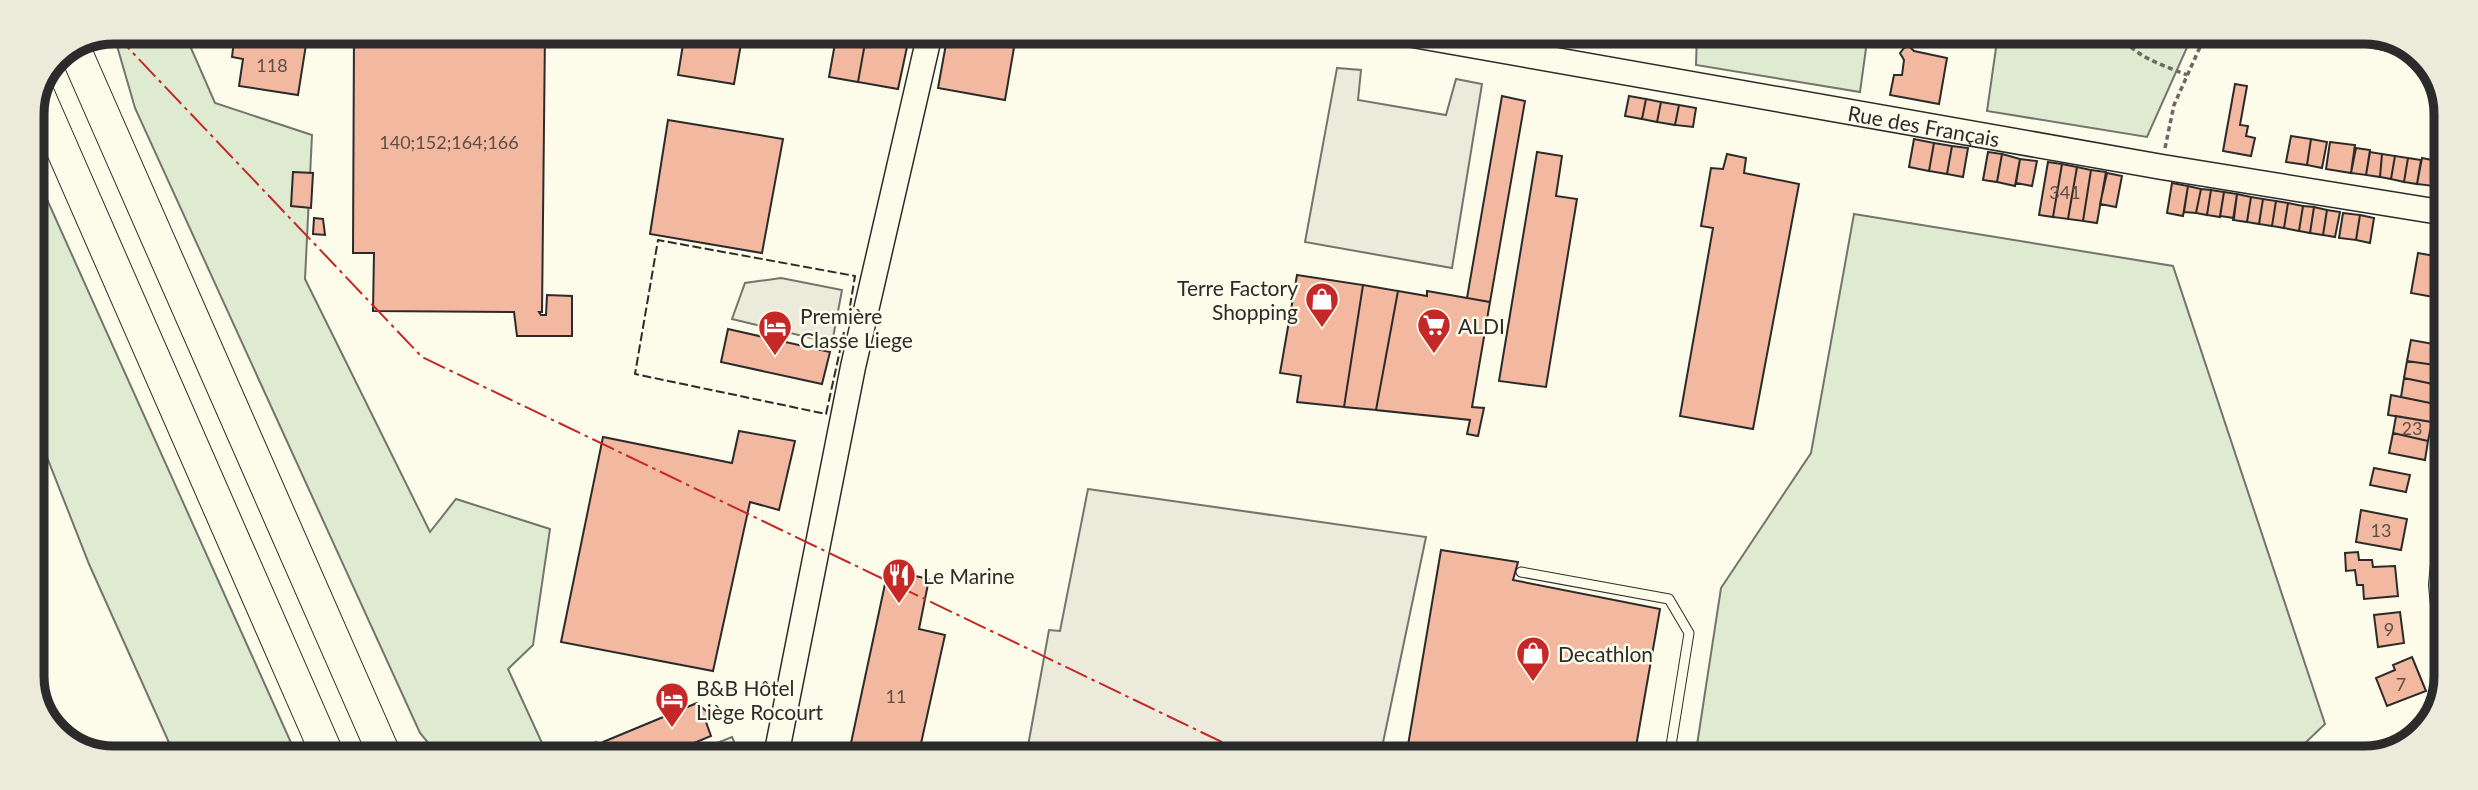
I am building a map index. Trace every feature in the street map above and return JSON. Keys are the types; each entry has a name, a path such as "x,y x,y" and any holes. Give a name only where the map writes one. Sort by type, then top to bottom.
{"highway":[{"path":"77,55 381,746"},
{"path":"44,108 324,746"}],"main road":[{"path":"778,746 853,367 927,44"},
{"name":"Rue des Français","path":"1464,44 2434,212"}],"lane":[{"path":"1521,572 1669,599 1689,633 1672,746"}],"path":[{"path":"2126,44 2158,63 2187,75"},
{"path":"2169,132 2174,105 2201,44"}],"green space":[{"path":"116,44 189,44 215,103 312,135 305,279 430,532 456,499 550,529 533,645 508,669 543,746 431,746 420,733 135,108"},
{"path":"1697,44 1867,44 1860,92 1696,65"},
{"path":"1997,44 2189,44 2147,137 1987,111"},
{"path":"44,193 293,746 171,746 89,564 44,450"},
{"path":"1854,214 2173,266 2325,724 2302,746 1697,746 1721,588 1811,453"}],"shaded area":[{"path":"1337,68 1361,70 1358,100 1446,115 1456,79 1482,84 1452,268 1305,242"},
{"path":"781,278 842,290 832,343 732,319 745,283"},
{"path":"1088,489 1426,537 1382,746 1028,746 1049,630 1060,631"},
{"path":"732,737 735,744 734,746 709,746"}],"building":[{"path":"234,44 306,44 298,95 239,86 243,59 232,57"},
{"path":"354,44 545,44 542,312 539,312 546,315 547,295 572,296 572,336 517,336 514,312 373,311 374,253 353,253"},
{"path":"683,44 741,44 734,84 678,75"},
{"path":"835,44 865,44 858,82 829,77"},
{"path":"865,44 908,44 898,89 858,82"},
{"path":"946,44 1015,44 1005,100 938,88"},
{"path":"1909,46 1914,51 1947,58 1939,104 1890,95 1894,75 1902,75 1904,60 1900,53"},
{"path":"2235,84 2247,86 2240,125 2248,126 2246,136 2255,138 2251,156 2223,151"},
{"path":"1502,96 1525,101 1490,302 1467,298"},
{"path":"1629,96 1646,99 1642,119 1625,116"},
{"path":"1646,99 1661,102 1657,122 1642,119"},
{"path":"1661,102 1679,105 1675,125 1657,122"},
{"path":"1679,105 1696,108 1693,127 1675,125"},
{"path":"668,120 783,139 762,253 650,234"},
{"path":"2291,136 2311,139 2307,165 2286,162"},
{"path":"1914,139 1934,143 1929,171 1909,167"},
{"path":"2311,139 2327,142 2322,168 2307,165"},
{"path":"2330,142 2355,145 2351,173 2326,169"},
{"path":"1934,143 1952,146 1947,174 1929,171"},
{"path":"1952,146 1968,148 1963,177 1947,174"},
{"path":"2356,148 2370,150 2366,175 2351,173"},
{"path":"1537,152 1562,156 1556,196 1577,199 1546,387 1499,381"},
{"path":"1988,152 2002,154 1997,182 1983,180"},
{"path":"2370,152 2382,154 2380,177 2366,175"},
{"path":"1727,154 1746,158 1744,173 1799,184 1753,429 1680,416 1713,228 1701,226 1711,168 1723,169"},
{"path":"2002,154 2020,159 2015,186 1997,182"},
{"path":"2382,154 2395,156 2391,179 2380,177"},
{"path":"2395,156 2408,158 2404,182 2391,179"},
{"path":"2408,158 2421,160 2417,184 2404,182"},
{"path":"2422,158 2434,160 2433,186 2417,184"},
{"path":"2020,159 2037,161 2032,186 2016,183"},
{"path":"2048,162 2062,164 2053,217 2039,215"},
{"path":"2062,164 2077,167 2068,219 2053,217"},
{"path":"2077,167 2091,170 2083,221 2068,219"},
{"path":"2091,170 2106,172 2097,223 2083,221"},
{"path":"293,172 313,173 311,208 291,206"},
{"path":"2107,173 2122,176 2116,207 2100,204"},
{"path":"2172,183 2188,186 2183,216 2167,213"},
{"path":"2188,186 2201,189 2196,213 2184,212"},
{"path":"2201,189 2211,190 2207,215 2196,213"},
{"path":"2211,190 2224,192 2220,217 2207,215"},
{"path":"2224,192 2237,194 2234,218 2220,216"},
{"path":"2237,194 2251,197 2247,222 2233,220"},
{"path":"2251,197 2263,199 2259,224 2247,222"},
{"path":"2263,199 2276,201 2272,226 2259,224"},
{"path":"2276,201 2288,203 2284,228 2272,226"},
{"path":"2288,203 2303,206 2299,231 2284,228"},
{"path":"2303,206 2314,207 2310,233 2299,231"},
{"path":"2314,207 2327,210 2323,235 2310,233"},
{"path":"2327,210 2340,212 2335,237 2323,235"},
{"path":"2343,213 2360,215 2356,240 2339,238"},
{"path":"2360,215 2374,218 2370,243 2356,240"},
{"path":"314,218 323,219 325,235 313,234"},
{"path":"2418,253 2434,256 2434,297 2411,293"},
{"name":"Terre Factory Shopping","path":"1297,275 1363,285 1344,407 1297,402 1301,376 1280,373"},
{"path":"1363,285 1398,291 1376,410 1344,407"},
{"name":"ALDI","path":"1398,291 1427,296 1427,291 1490,302 1472,407 1484,408 1478,436 1467,434 1470,420 1376,410"},
{"name":"Première Classe Liege","path":"728,329 830,352 822,384 721,362"},
{"path":"2411,340 2434,344 2434,365 2407,361"},
{"path":"2407,361 2434,365 2434,384 2404,378"},
{"path":"2404,378 2434,384 2434,404 2401,397"},
{"path":"2391,395 2434,404 2432,422 2388,415"},
{"path":"2396,416 2432,422 2428,441 2393,433"},
{"path":"739,431 795,441 779,510 750,502 713,671 561,642 603,437 732,463"},
{"path":"2393,433 2428,441 2425,460 2389,453"},
{"path":"2374,468 2410,475 2406,492 2370,485"},
{"path":"2361,510 2407,519 2401,550 2356,542"},
{"name":"Decathlon","path":"1441,550 1518,562 1513,580 1660,609 1636,746 1408,746"},
{"path":"2358,552 2359,560 2372,560 2373,567 2395,566 2398,596 2364,599 2363,585 2357,585 2355,570 2346,571 2345,553"},
{"path":"888,570 929,579 919,629 945,635 920,746 850,746"},
{"path":"2400,612 2404,643 2378,647 2374,615"},
{"path":"2412,657 2426,691 2387,706 2376,678 2395,670 2393,665"},
{"name":"B&B Hôtel Liège Rocourt","path":"697,703 714,718 706,722 711,736 687,746 603,746 603,742"}],"fence":[{"path":"844,332 826,414 635,374 658,240 855,276 848,318"}],"power":[{"path":"124,44 422,357 1230,746"}],"place":[{"name":"Terre Factory Shopping","path":"1322,329"},
{"name":"ALDI","path":"1434,355"},
{"name":"Première Classe Liege","path":"775,357"},
{"name":"Le Marine","path":"899,605"},
{"name":"Decathlon","path":"1533,683"},
{"name":"B&B Hôtel Liège Rocourt","path":"672,729"}]}
